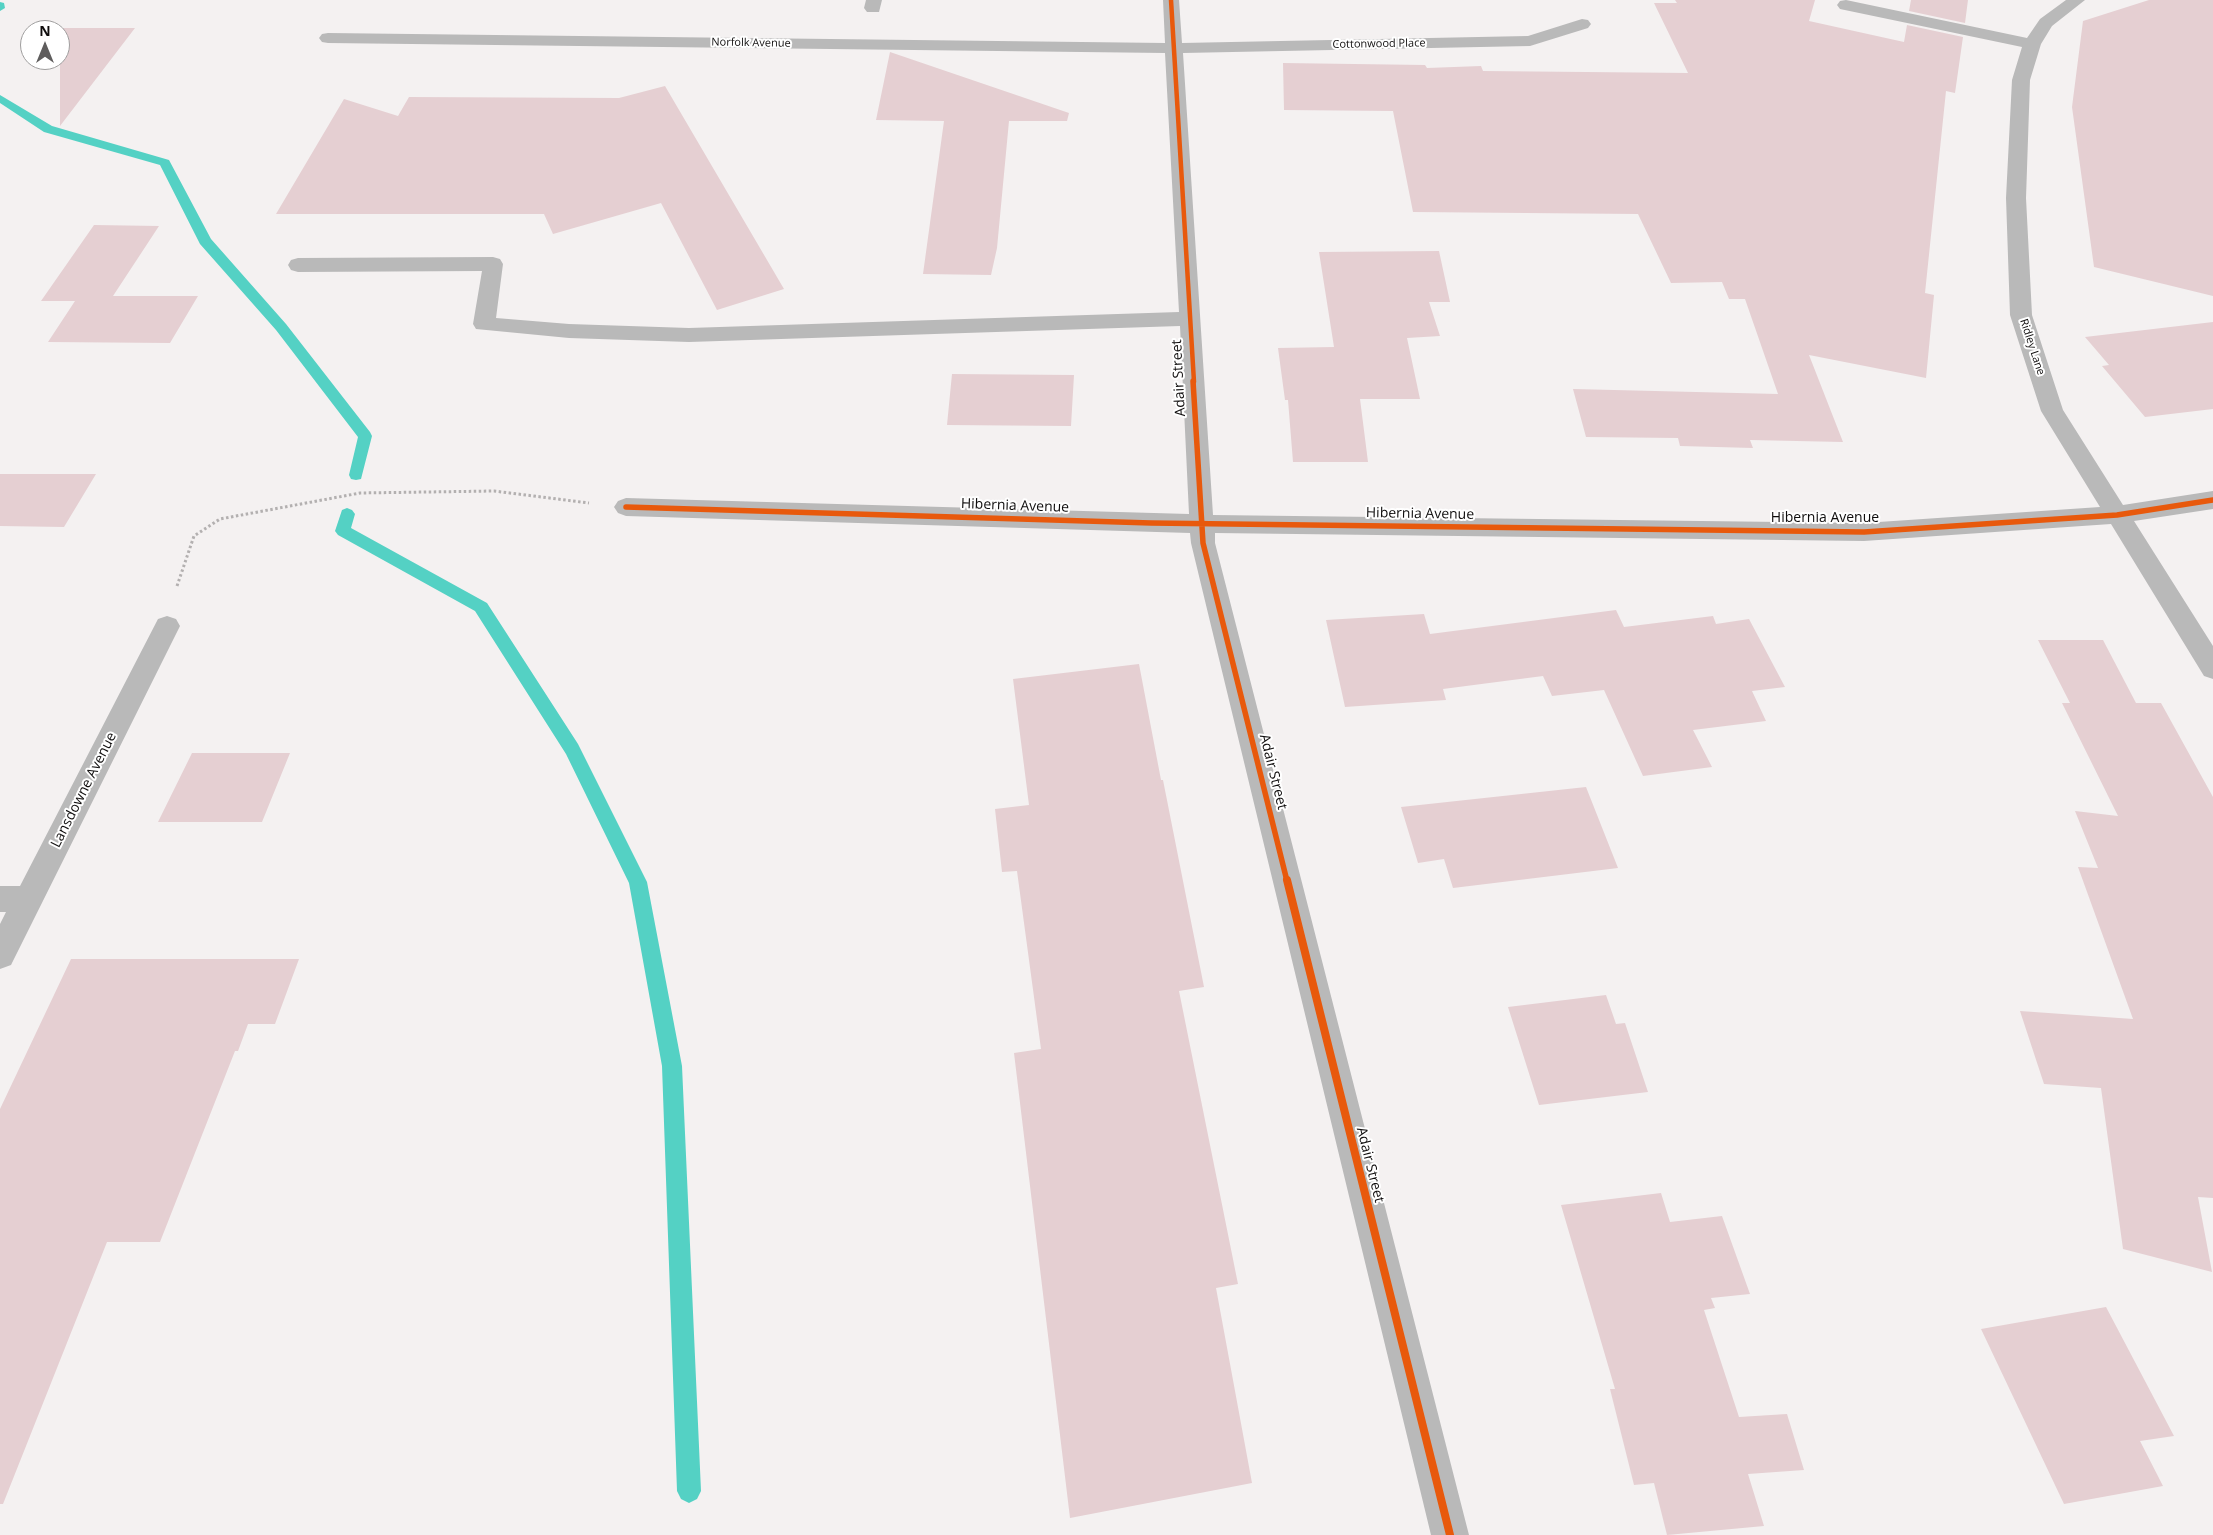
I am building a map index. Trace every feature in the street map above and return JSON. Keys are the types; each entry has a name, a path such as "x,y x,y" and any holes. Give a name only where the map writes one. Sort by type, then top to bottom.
{"street":[{"name":"Adair Street","path":"1171,0 1200,523 1203,543 1450,1535"},
{"name":"Ridley Lane","path":"2077,0 2046,23 2032,44 2021,80 2016,198 2021,315 2052,411 2213,668"},
{"path":"1846,5 2032,44"},
{"name":"Cottonwood Place","path":"1174,48 1530,41 1582,24"},
{"name":"Norfolk Avenue","path":"328,38 1174,48"},
{"path":"298,265 493,264 484,324 569,331 689,336 814,330 1188,319"},
{"name":"Hibernia Avenue","path":"626,507 1200,523 1864,532 2117,515 2213,500"},
{"name":"Lansdowne Avenue","path":"0,955 167,626"},
{"path":"0,899 29,899"}],"path":[{"path":"167,626 183,565 194,536 220,520 360,493 494,491 626,507"}],"building":[{"path":"1675,0 1815,0 1809,21 1904,42 1907,25 1963,37 1955,93 1946,91 1925,293 1934,295 1926,378 1809,355 1843,442 1750,440 1753,448 1680,446 1678,438 1586,437 1573,389 1778,394 1745,299 1729,299 1722,282 1671,283 1638,214 1413,212 1393,111 1284,110 1283,63 1425,65 1427,68 1481,66 1483,71 1688,73 1654,3 1677,3"},
{"path":"1911,0 1968,0 1965,23 1909,11"},
{"path":"2149,0 2213,0 2213,296 2094,267 2072,107 2083,21"},
{"path":"70,28 135,28 60,126 60,70 70,70"},
{"path":"890,52 1069,113 1067,121 1009,121 997,248 991,275 923,274 944,121 876,120"},
{"path":"665,86 784,289 717,310 661,203 553,234 544,214 276,214 344,99 398,116 409,97 619,98"},
{"path":"94,225 159,226 113,296 198,296 170,343 48,342 75,301 41,301"},
{"path":"1439,251 1450,302 1429,302 1440,336 1407,338 1420,399 1360,399 1368,462 1293,462 1288,400 1285,400 1278,348 1334,347 1319,252"},
{"path":"2213,322 2213,409 2145,417 2102,366 2109,365 2085,337"},
{"path":"952,374 1074,375 1071,426 947,425"},
{"path":"0,474 96,474 64,527 0,526"},
{"path":"1616,610 1624,627 1713,616 1716,624 1749,619 1785,687 1752,691 1766,721 1693,730 1712,767 1643,776 1604,690 1552,696 1543,676 1443,689 1446,700 1345,707 1326,620 1424,614 1430,634"},
{"path":"2038,640 2103,640 2136,703 2161,703 2213,797 2213,1198 2198,1197 2212,1272 2123,1249 2101,1088 2044,1084 2020,1011 2133,1019 2078,867 2098,868 2075,811 2118,816 2062,703 2070,703"},
{"path":"1139,664 1204,987 1179,991 1238,1284 1216,1288 1252,1483 1070,1518 1014,1053 1041,1049 1017,871 1002,872 995,809 1029,805 1013,679"},
{"path":"192,753 290,753 262,822 158,822"},
{"path":"1586,787 1618,868 1453,888 1444,859 1418,863 1401,807"},
{"path":"71,959 299,959 275,1024 248,1024 238,1051 235,1051 160,1242 107,1242 3,1504 0,1504 0,1109"},
{"path":"1606,995 1616,1024 1625,1023 1648,1092 1539,1105 1508,1007"},
{"path":"1661,1193 1670,1222 1722,1216 1750,1294 1711,1298 1715,1308 1704,1310 1739,1417 1787,1414 1804,1470 1748,1474 1764,1526 1667,1535 1654,1483 1634,1485 1610,1389 1615,1389 1561,1205"},
{"path":"2106,1307 2174,1436 2140,1441 2163,1486 2064,1504 1981,1329"}],"waterway":[{"path":"0,98 48,129 165,163 205,241 281,327 365,436 356,475"},
{"path":"347,514 343,531 481,607 572,749 638,882 672,1066 689,1491"}],"cycle path":[{"path":"1171,0 1203,543 1450,1535"},
{"path":"626,507 1151,523 1864,532 2117,515 2213,500"}]}
